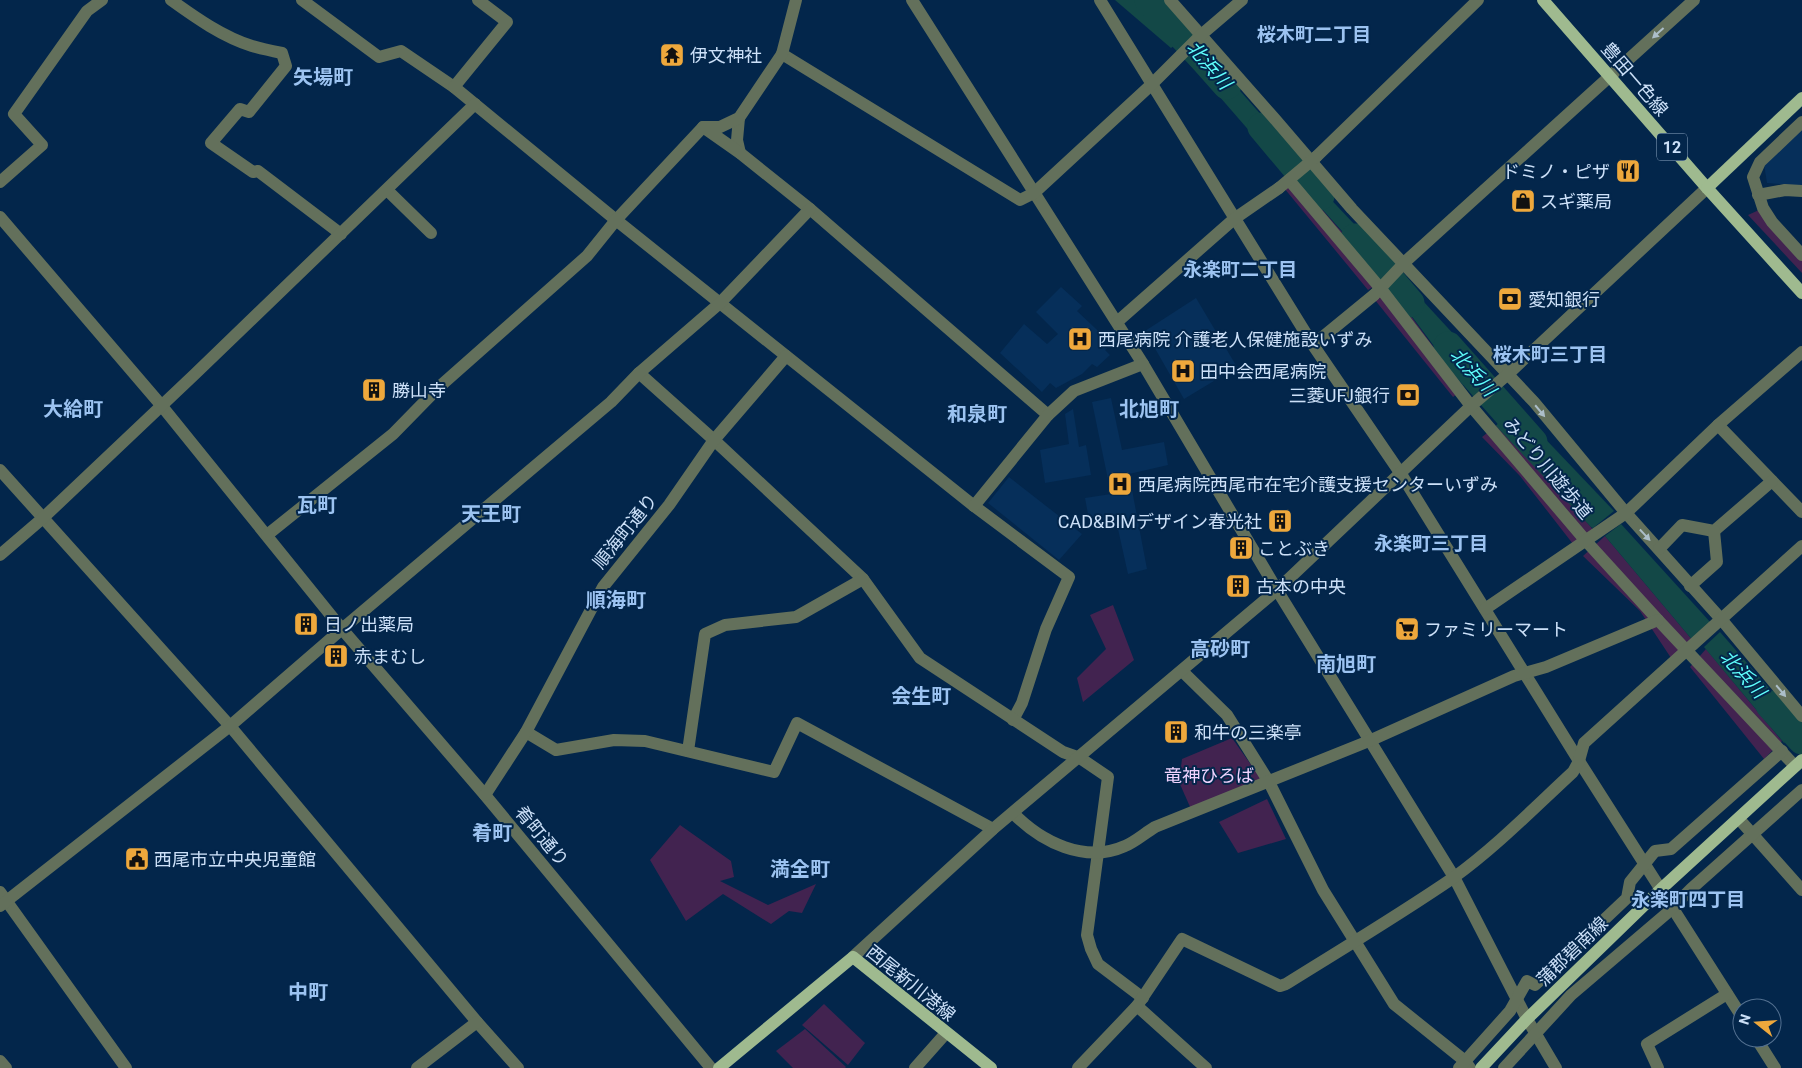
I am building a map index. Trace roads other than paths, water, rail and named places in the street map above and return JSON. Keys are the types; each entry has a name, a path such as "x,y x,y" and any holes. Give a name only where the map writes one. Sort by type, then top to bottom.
{"main road":[{"name":"豊田一色線","path":"1543,0 1707,188 1802,293"},
{"path":"1707,188 1802,98"},
{"name":"蒲郡碧南線","path":"1481,1068 1527,1019 1661,889 1799,763"},
{"name":"西尾新川港線","path":"719,1068 853,957 991,1068"}],"street":[{"path":"0,182 42,146 14,114 87,11 102,0"},
{"path":"171,0 194,17 233,38 253,46 282,53 286,66 280,74 249,112 240,109 211,143 253,172 258,170 341,234"},
{"path":"302,0 379,57 401,50 454,87 616,220 974,506 1069,577 1046,629 1022,703 1013,720"},
{"path":"454,87 507,22 478,0"},
{"path":"740,153 737,140 739,118 782,54 796,0"},
{"path":"912,0 1143,364 1277,590 1454,877 1527,1019 1556,1068"},
{"path":"1100,0 1313,345 1401,474 1524,674 1732,1002"},
{"path":"1170,0 1502,379 1534,402 1626,514 1721,619 1802,716"},
{"path":"782,54 1020,200 1034,193 1242,0"},
{"path":"1116,322 1234,219 1284,184 1316,158 1478,0"},
{"path":"1313,345 1377,292 1406,261 1694,0"},
{"path":"0,555 43,518 476,104"},
{"path":"267,535 393,434 438,388 586,256 616,220 703,128 720,127 739,118"},
{"path":"1802,122 1760,162 1753,177 1763,208 1772,222 1802,255"},
{"path":"703,128 740,153 810,209 1048,416"},
{"name":"みどり川遊歩道","path":"1284,184 1586,541 1782,752 1799,763"},
{"path":"853,957 1012,813 1080,758 1277,590 1707,188"},
{"path":"387,190 431,233"},
{"path":"1758,195 1785,190 1802,191"},
{"path":"126,1068 2,900 230,726 611,402 639,373 720,303 810,209"},
{"name":"肴町通り","path":"0,217 161,405 342,629 485,795 711,1068"},
{"path":"1485,609 1626,514 1718,425 1802,352"},
{"name":"順海町通り","path":"485,795 526,732 603,587 669,506 714,440 786,356"},
{"path":"974,506 1048,416 1074,391 1143,364"},
{"path":"639,373 863,579 920,658 1063,752 1080,758 1108,777 1088,935 1090,950 1098,964 1140,1002 1206,1068"},
{"path":"1718,425 1802,512"},
{"path":"0,470 230,726 518,1068"},
{"path":"1714,531 1772,481"},
{"path":"1659,549 1682,525 1714,531"},
{"path":"1690,586 1717,562 1714,531"},
{"path":"1078,1068 1140,1002 1182,939 1280,986 1354,942 1454,877 1493,845 1573,772 1579,761 1584,743 1802,546"},
{"path":"688,752 706,634 725,625 796,617 863,579"},
{"path":"1012,813 1026,826 1047,840 1063,847 1099,853 1125,846 1155,827 1369,741 1514,676 1546,667 1658,620"},
{"path":"1182,671 1227,715 1269,782 1323,890 1394,1004 1465,1066 1510,1011 1527,981 1535,985 1627,898 1630,882 1655,851 1670,849 1782,752"},
{"path":"526,732 556,750 614,740 644,741 774,772 797,723 994,829"},
{"path":"1504,1068 1570,995 1672,908 1802,790"},
{"path":"1739,819 1802,890"},
{"path":"1658,1068 1646,1044 1727,994"},
{"path":"417,1068 478,1022"},
{"path":"915,1068 946,1033"},
{"path":"1762,1048 1772,1067"},
{"path":"0,1060 6,1068"}],"water":[{"name":"北浜川","path":"1115,0 1157,0 1189,34 1171,48"},
{"name":"北浜川","path":"1205,51 1293,151 1278,164 1192,65"},
{"path":"1304,171 1389,261 1378,271 1295,179"},
{"name":"北浜川","path":"1400,276 1482,365 1463,385 1390,287"},
{"name":"北浜川","path":"1512,404 1614,511 1593,528 1496,426"},
{"name":"北浜川","path":"1621,524 1711,623 1694,642 1605,536"},
{"name":"北浜川","path":"1720,632 1802,726 1802,730 1784,743 1704,647"}],"waterway":[{"name":"北浜川","path":"1149,0 1227,85"},
{"name":"北浜川","path":"1262,127 1320,196"},
{"name":"北浜川","path":"1355,238 1410,303"},
{"name":"北浜川","path":"1448,346 1533,442"},
{"name":"北浜川","path":"1770,705 1802,740"}],"place":[{"name":"伊文神社","path":"672,55"},
{"name":"ドミノ・ピザ","path":"1628,171"},
{"name":"スギ薬局","path":"1523,201"},
{"name":"愛知銀行","path":"1510,299"},
{"name":"西尾病院 介護老人保健施設いずみ","path":"1080,339"},
{"name":"田中会西尾病院","path":"1183,371"},
{"name":"勝山寺","path":"374,390"},
{"name":"三菱UFJ銀行","path":"1408,395"},
{"name":"西尾病院西尾市在宅介護支援センターいずみ","path":"1120,484"},
{"name":"CAD&BIMデザイン春光社","path":"1280,521"},
{"name":"ことぶき","path":"1241,548"},
{"name":"古本の中央","path":"1238,586"},
{"name":"日ノ出薬局","path":"306,624"},
{"name":"ファミリーマート","path":"1407,629"},
{"name":"赤まむし","path":"336,656"},
{"name":"和牛の三楽亭","path":"1176,732"},
{"name":"西尾市立中央児童館","path":"137,859"}],"district":[{"name":"桜木町二丁目","path":"1314,34"},
{"name":"矢場町","path":"323,77"},
{"name":"永楽町二丁目","path":"1240,269"},
{"name":"桜木町三丁目","path":"1550,354"},
{"name":"大給町","path":"73,409"},
{"name":"北旭町","path":"1149,409"},
{"name":"和泉町","path":"977,414"},
{"name":"瓦町","path":"317,505"},
{"name":"天王町","path":"491,514"},
{"name":"永楽町三丁目","path":"1431,543"},
{"name":"順海町","path":"616,600"},
{"name":"高砂町","path":"1220,649"},
{"name":"南旭町","path":"1346,664"},
{"name":"会生町","path":"921,696"},
{"name":"肴町","path":"492,833"},
{"name":"満全町","path":"800,869"},
{"name":"永楽町四丁目","path":"1688,899"},
{"name":"中町","path":"308,992"}],"park label":[{"name":"竜神ひろば","path":"1209,775"}]}
